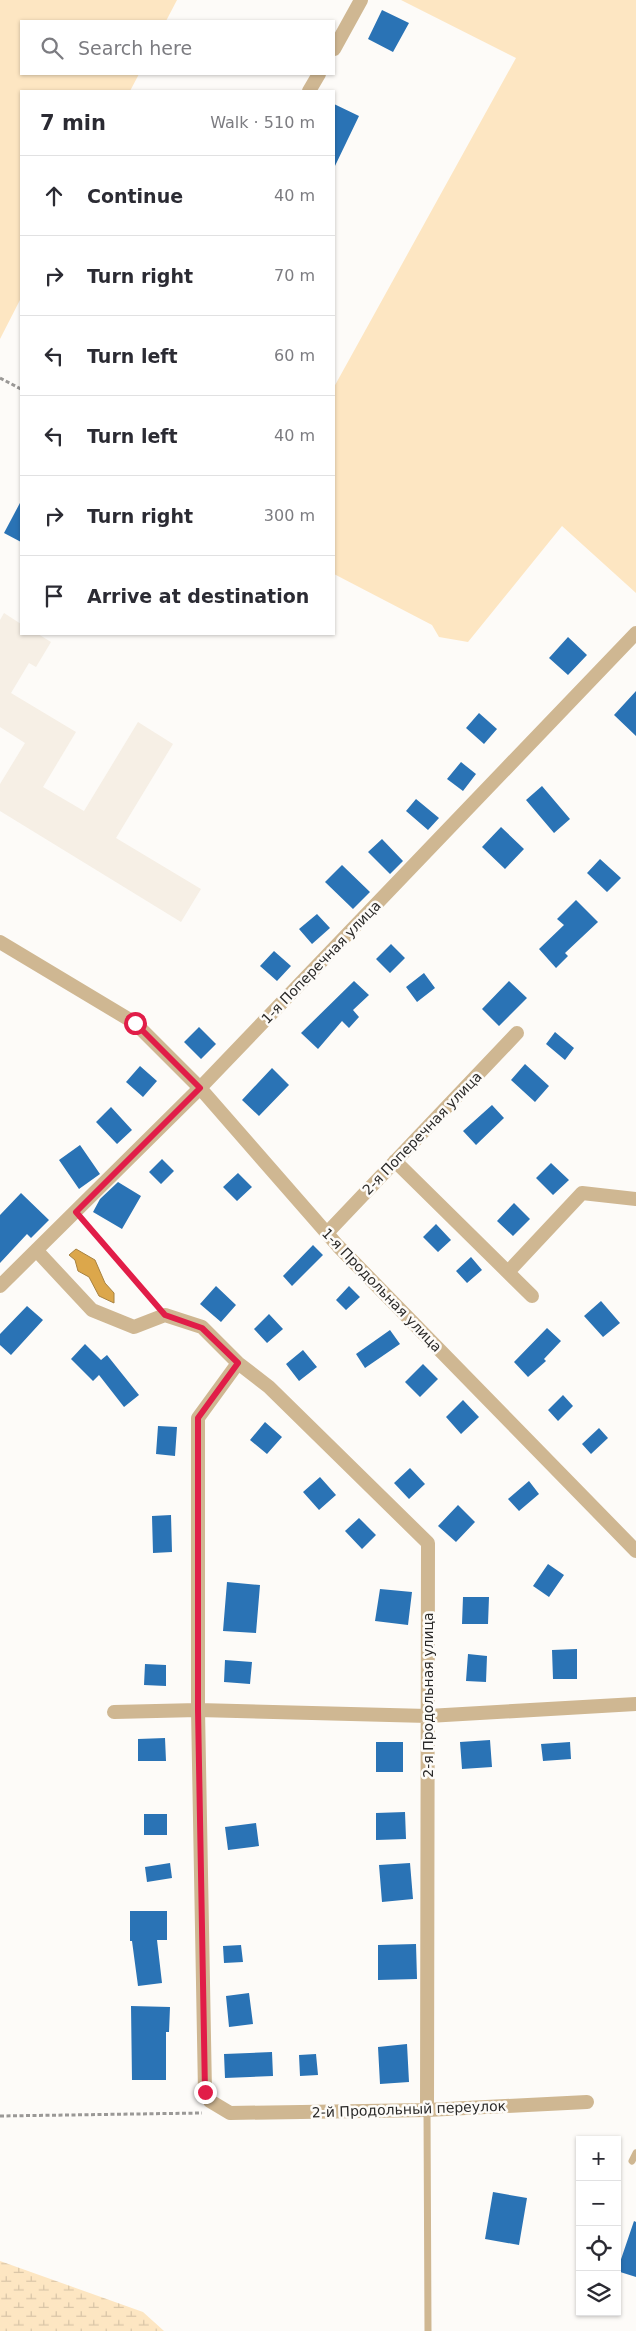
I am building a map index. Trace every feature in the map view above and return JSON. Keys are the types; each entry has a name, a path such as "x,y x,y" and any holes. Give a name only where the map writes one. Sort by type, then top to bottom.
{"street":[{"path":"335,46 361,0"},
{"path":"310,90 318,75"},
{"name":"1-я Поперечная улица","path":"0,1286 200,1088 636,633"},
{"name":"1-я Продольная улица","path":"0,942 135,1023 200,1088 327,1233 636,1551"},
{"name":"2-я Поперечная улица","path":"327,1233 517,1034"},
{"path":"395,1162 532,1296"},
{"path":"508,1272 582,1193 636,1199"},
{"path":"37,1251 92,1310 134,1327 165,1315"},
{"name":"2-я Продольная улица","path":"165,1315 202,1328 238,1363 269,1387 428,1543 427,2110"},
{"path":"230,2113 210,2101 205,2092 203,2081 198,1710 198,1418 238,1363"},
{"path":"114,1712 198,1710 428,1716 636,1704"},
{"name":"2-й Продольный переулок","path":"230,2113 427,2110 587,2102"}],"lane":[{"path":"427,2110 428,2331"},
{"path":"632,2161 636,2153"}],"path":[{"path":"0,378 20,388"},
{"path":"76,1212 165,1315"},
{"path":"0,2116 230,2113"}],"shaded area":[{"path":"4,613 20,623 20,635 40,635 51,642 36,667 29,663 11,693 76,732 43,787 84,811 138,722 173,744 116,838 201,889 181,922 0,811 0,784 25,743 0,727 0,620"},
{"path":"76,1249 95,1260 105,1283 114,1293 114,1303 99,1296 89,1277 78,1271 75,1260 69,1255"}],"green space":[{"path":"0,0 177,0 167,20 20,20 20,75 138,75 131,90 20,90 20,300 0,339"},
{"path":"401,0 636,0 636,593 562,526 468,642 439,637 432,625 335,575 335,385 516,58"},
{"path":"0,2261 143,2312 164,2331 0,2331"}],"building":[{"path":"382,10 409,23 393,52 368,39"},
{"path":"335,104 359,116 335,166"},
{"path":"20,503 20,541 4,533"},
{"path":"568,637 587,655 568,675 549,658"},
{"path":"636,691 636,736 614,715"},
{"path":"479,713 497,729 484,744 466,728"},
{"path":"461,762 476,774 463,791 447,779"},
{"path":"542,786 570,819 554,833 526,800"},
{"path":"416,799 439,818 428,830 406,811"},
{"path":"501,827 524,849 505,869 482,847"},
{"path":"382,839 403,861 390,874 368,852"},
{"path":"600,859 621,878 607,892 587,873"},
{"path":"342,865 370,892 353,909 325,882"},
{"path":"576,900 598,922 565,953 568,956 556,968 539,949 564,925 557,919"},
{"path":"317,914 330,928 312,944 299,929"},
{"path":"391,944 405,958 390,973 376,959"},
{"path":"274,951 291,966 277,981 260,966"},
{"path":"424,973 435,988 417,1002 406,987"},
{"path":"354,981 369,995 353,1010 359,1017 349,1028 342,1021 318,1049 301,1033"},
{"path":"509,981 527,998 499,1026 482,1009"},
{"path":"199,1027 216,1044 201,1059 184,1042"},
{"path":"555,1032 574,1048 565,1060 546,1044"},
{"path":"525,1064 549,1086 535,1102 511,1080"},
{"path":"140,1066 157,1081 143,1097 126,1082"},
{"path":"272,1068 289,1085 259,1116 242,1100"},
{"path":"492,1105 504,1118 476,1145 463,1131"},
{"path":"111,1107 132,1130 117,1144 96,1122"},
{"path":"80,1145 100,1174 79,1189 59,1160"},
{"path":"162,1159 174,1171 161,1184 149,1172"},
{"path":"551,1163 569,1180 553,1195 536,1178"},
{"path":"238,1173 252,1187 237,1201 223,1187"},
{"path":"118,1182 141,1196 122,1229 93,1212 100,1199"},
{"path":"21,1193 49,1220 31,1238 27,1234 0,1263 0,1215"},
{"path":"514,1203 530,1219 513,1236 497,1221"},
{"path":"436,1224 451,1240 438,1252 423,1237"},
{"path":"313,1245 323,1255 292,1286 283,1276"},
{"path":"471,1257 482,1270 467,1283 456,1271"},
{"path":"216,1286 236,1305 221,1322 200,1304"},
{"path":"349,1286 360,1297 346,1310 336,1300"},
{"path":"601,1301 620,1323 603,1337 584,1316"},
{"path":"27,1306 43,1320 11,1355 0,1345 0,1334"},
{"path":"269,1314 283,1329 267,1343 254,1329"},
{"path":"547,1328 561,1341 544,1359 546,1361 528,1377 514,1362"},
{"path":"390,1330 400,1344 365,1368 356,1354"},
{"path":"85,1344 101,1360 107,1355 139,1395 124,1407 99,1375 93,1381 71,1359"},
{"path":"303,1350 317,1367 299,1381 286,1364"},
{"path":"423,1364 438,1379 420,1397 405,1382"},
{"path":"563,1395 573,1406 558,1421 548,1410"},
{"path":"463,1400 479,1417 461,1434 446,1417"},
{"path":"265,1422 282,1437 267,1454 250,1440"},
{"path":"158,1426 177,1427 175,1456 156,1454"},
{"path":"599,1428 608,1438 591,1454 582,1444"},
{"path":"410,1468 425,1484 409,1499 394,1483"},
{"path":"320,1477 336,1495 319,1510 303,1492"},
{"path":"529,1481 539,1494 519,1511 508,1499"},
{"path":"458,1505 475,1522 456,1542 438,1526"},
{"path":"171,1515 172,1552 153,1553 152,1516"},
{"path":"359,1518 376,1535 362,1549 345,1531"},
{"path":"548,1564 564,1575 549,1597 533,1586"},
{"path":"227,1582 260,1585 256,1633 223,1631"},
{"path":"380,1589 412,1592 408,1625 375,1621"},
{"path":"463,1597 489,1597 488,1624 462,1624"},
{"path":"577,1649 577,1679 553,1679 552,1650"},
{"path":"468,1654 487,1656 486,1682 466,1681"},
{"path":"225,1660 252,1662 250,1684 224,1682"},
{"path":"145,1664 166,1665 166,1686 144,1685"},
{"path":"165,1738 166,1761 138,1761 138,1739"},
{"path":"490,1740 492,1767 462,1769 460,1742"},
{"path":"376,1742 403,1742 403,1772 376,1772"},
{"path":"570,1742 571,1759 543,1761 541,1744"},
{"path":"405,1812 406,1839 376,1840 376,1813"},
{"path":"144,1814 167,1814 167,1835 144,1835"},
{"path":"256,1823 259,1846 228,1850 225,1827"},
{"path":"170,1863 172,1878 147,1882 145,1867"},
{"path":"410,1863 413,1899 382,1902 379,1865"},
{"path":"130,1911 167,1911 167,1940 157,1940 162,1983 138,1986 132,1941 130,1941"},
{"path":"416,1944 417,1979 378,1980 378,1945"},
{"path":"241,1945 243,1962 224,1963 223,1946"},
{"path":"249,1993 253,2024 229,2027 226,1996"},
{"path":"131,2006 170,2007 169,2032 166,2032 166,2080 132,2080"},
{"path":"407,2044 409,2082 380,2084 378,2047"},
{"path":"272,2052 273,2076 225,2078 224,2054"},
{"path":"316,2054 318,2075 300,2076 299,2055"},
{"path":"493,2192 527,2198 519,2245 485,2239"},
{"path":"634,2221 636,2222 636,2277 621,2272 621,2259"}],"route":[{"path":"135,1023 200,1088 76,1212 165,1315 202,1328 238,1363 198,1418 198,1710 203,2081 205,2092"}]}
